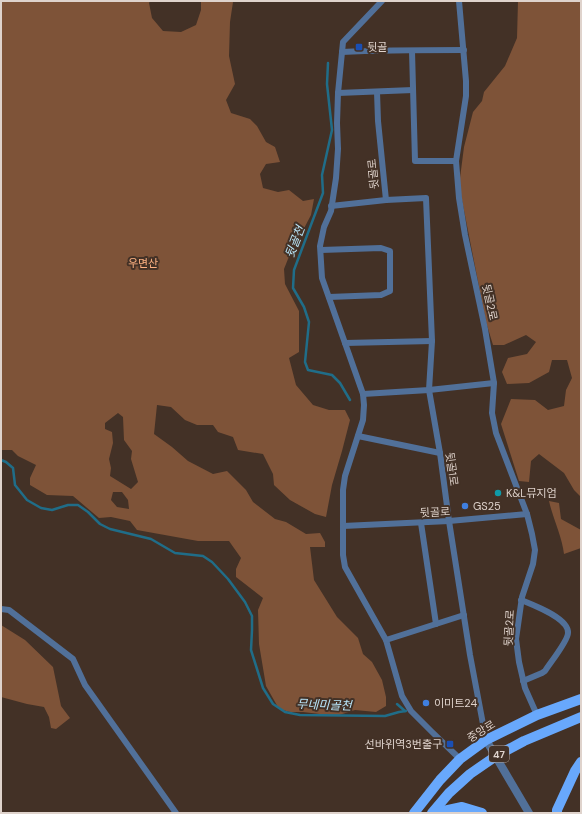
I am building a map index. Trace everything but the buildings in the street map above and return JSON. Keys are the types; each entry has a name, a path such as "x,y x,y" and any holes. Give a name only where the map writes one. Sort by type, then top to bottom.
{"main road":[{"name":"중앙로","path":"414,813 440,780 460,759 486,740 537,715 581,699"},
{"name":"47","path":"433,813 448,793 470,774 496,756 524,741 581,717"},
{"path":"557,813 575,771 581,762"},
{"path":"433,813 462,807 482,813"}],"street":[{"path":"382,1 343,42 338,93 338,149 336,178 330,211 324,227 320,246 322,278 363,394 364,405 363,420 345,476 343,490 343,555 345,567 386,640 402,696 411,711 460,759"},
{"name":"뒷골2로","path":"460,1 466,96 456,161 459,198 465,235 485,328 494,384 492,413 496,433 527,514 535,550 533,564 521,600 516,639 518,662 523,681 537,715"},
{"path":"342,52 384,50 464,50"},
{"path":"412,51 415,161 456,161"},
{"path":"338,93 413,90"},
{"name":"뒷골로","path":"331,206 386,200 378,121 377,92"},
{"name":"뒷골1로","path":"386,200 426,198 432,342 429,390 440,453 470,656 486,740"},
{"path":"320,250 382,248 390,251 390,291 381,295 329,297"},
{"path":"345,343 432,342"},
{"path":"363,394 494,384"},
{"path":"358,436 440,453"},
{"name":"뒷골로","path":"343,526 449,521 527,514"},
{"path":"421,522 436,624"},
{"name":"뒷골2로","path":"521,600 539,607 561,621 566,625 568,633 564,642 545,671 523,681"},
{"path":"1,609 9,610 73,659 85,685 176,813"},
{"path":"386,640 464,615"},
{"path":"486,740 529,813"}],"green space":[{"name":"우면산","path":"1,1 150,1 149,3 152,18 163,31 181,32 196,25 201,10 201,1 236,1 233,2 230,22 229,56 235,84 226,100 231,113 250,119 257,126 266,142 275,147 280,162 266,164 260,174 263,188 278,192 289,190 303,201 314,199 311,215 284,269 285,284 299,311 299,352 289,358 296,385 313,405 329,410 345,410 350,420 332,485 326,517 315,514 290,500 274,485 273,474 263,454 238,450 233,437 218,432 213,425 197,425 185,420 171,407 157,405 154,434 188,461 213,474 227,471 246,490 253,502 275,519 286,522 306,534 320,533 325,542 325,547 310,547 314,580 337,617 358,638 363,654 372,662 382,680 386,697 386,706 376,712 355,710 336,716 290,712 279,709 266,686 259,644 258,610 263,598 236,577 236,569 241,558 229,541 198,541 137,530 130,521 111,517 99,518 73,496 47,495 30,485 30,478 36,465 18,456 12,450 1,450","holes":["118,413 123,417 124,440 132,451 131,459 138,482 131,489 110,476 111,468 109,459 113,443 112,432 105,429 105,423","113,492 122,492 128,500 129,509 117,507 111,500"]},
{"path":"518,1 581,1 581,497 574,490 564,473 539,454 531,461 529,482 519,481 501,424 511,399 535,400 548,410 564,406 566,390 572,378 567,360 552,360 549,372 529,383 507,384 502,372 508,358 527,354 536,342 526,335 504,345 493,345 486,322 460,190 464,147 473,112 482,101 484,92 505,66 517,38"},
{"path":"549,501 559,503 561,519 581,530 581,548 564,554"},
{"path":"1,625 25,640 53,667 61,706 70,718 56,729 51,728 49,717 44,707 1,697"}],"waterway":[{"name":"뒷골천","path":"328,63 327,84 332,130 322,175 323,193 294,270 293,288 304,307 309,322 305,362 308,370 332,375 340,383 350,400"},
{"name":"무네미골천","path":"1,460 13,468 15,485 27,500 41,508 52,510 68,505 78,505 88,512 100,524 110,529 151,539 175,553 203,556 212,562 228,579 245,602 252,616 251,650 263,688 273,704 285,712 300,715 385,716 406,711"},
{"name":"뒷골천","path":"397,704 405,711"}],"place":[{"name":"뒷골","path":"359,47"},
{"name":"K&L뮤지엄","path":"498,493"},
{"name":"GS25","path":"465,506"},
{"name":"이미트24","path":"426,703"},
{"name":"선바위역3번출구","path":"450,744"}]}
